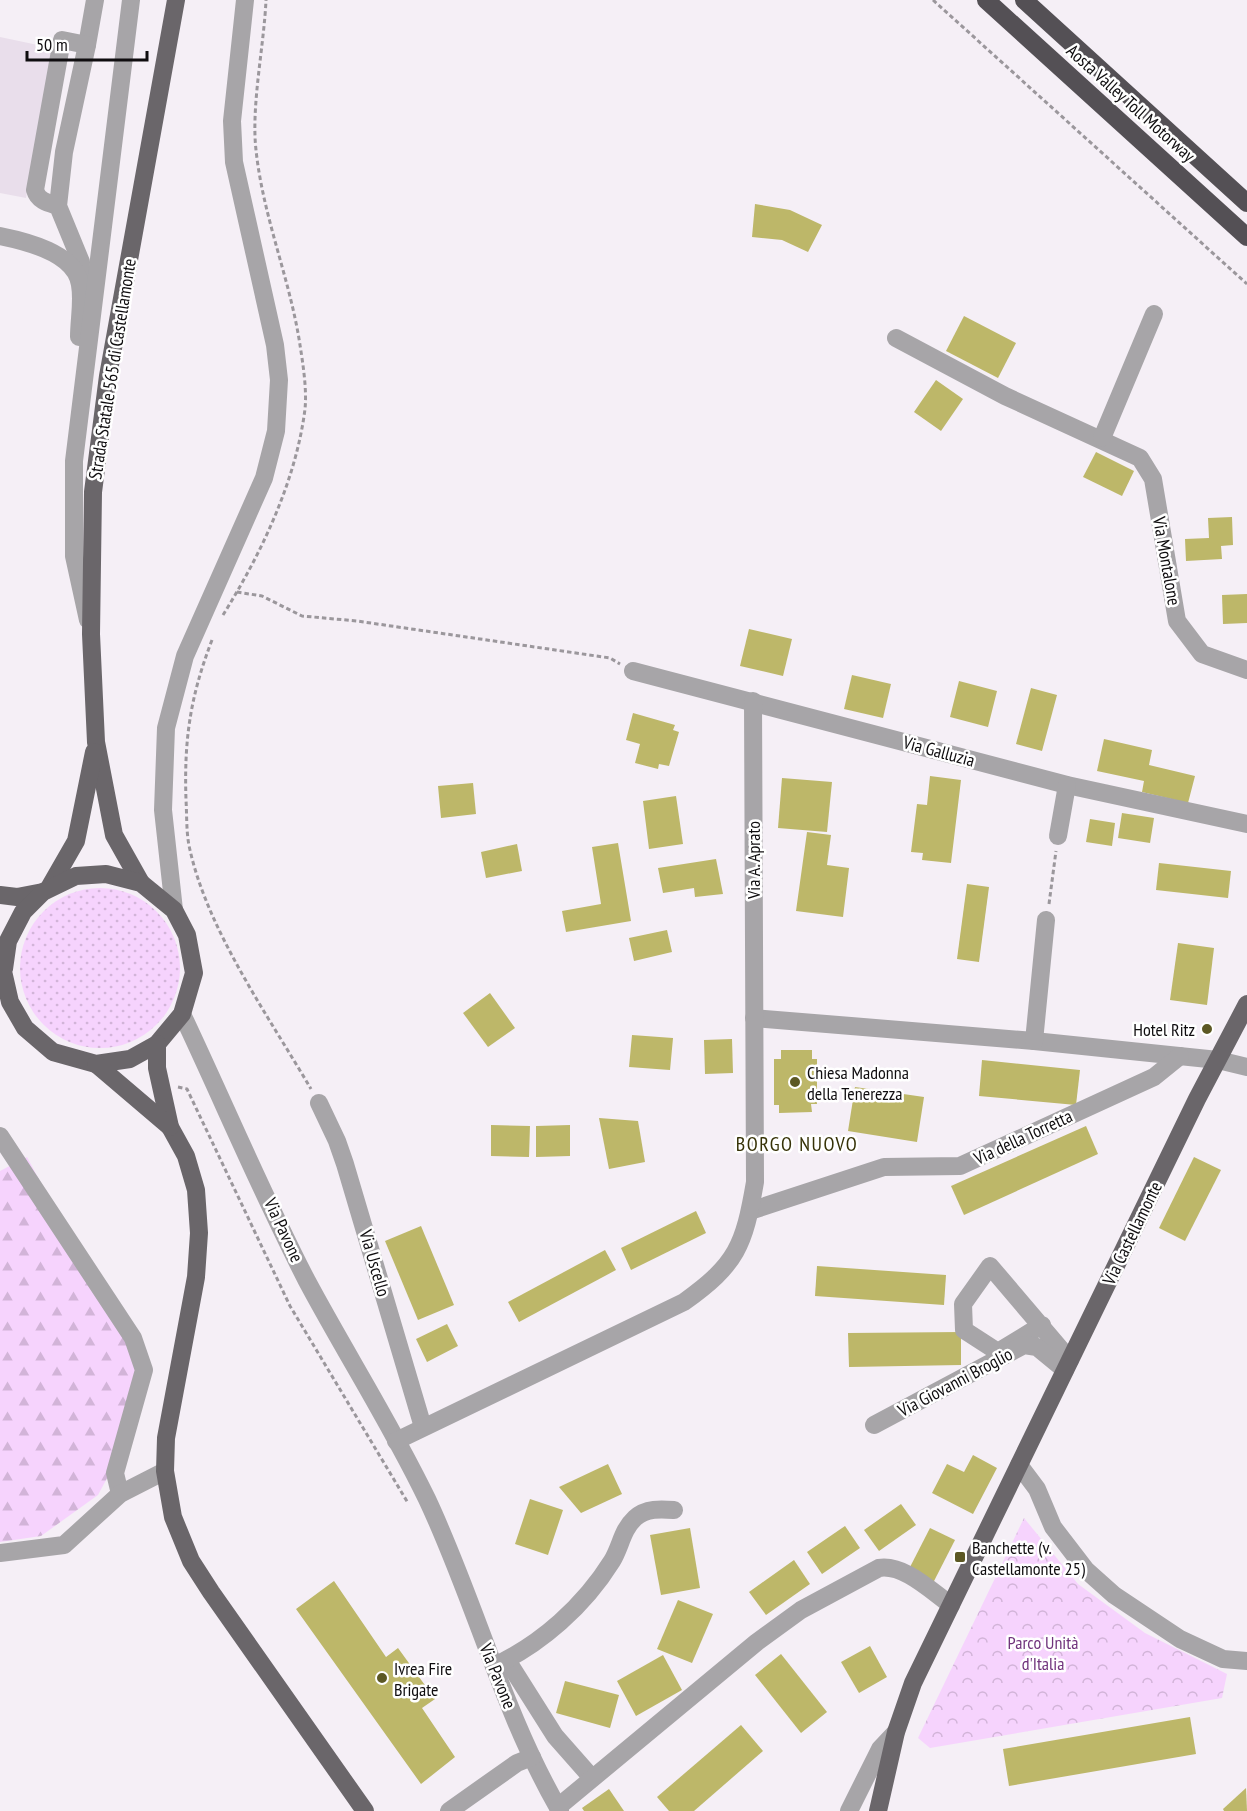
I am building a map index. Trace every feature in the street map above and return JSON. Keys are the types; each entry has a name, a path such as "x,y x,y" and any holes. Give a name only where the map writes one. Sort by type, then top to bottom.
{"highway":[{"name":"Aosta Valley Toll Motorway","path":"986,0 1247,237"},
{"name":"Aosta Valley Toll Motorway","path":"1024,0 1247,203"}],"main road":[{"name":"Strada Statale 565 di Castellamonte","path":"141,883 114,835 96,742 91,634 93,492 105,399 176,0"},
{"name":"Strada Statale 565 di Castellamonte","path":"46,890 76,841 96,742"},
{"path":"0,896 17,897 46,890 76,876 106,874 141,883 174,910 187,935 194,973 182,1014 157,1044 130,1059 96,1064 52,1052 25,1028 10,1002 2,963 8,941 23,912 46,890"},
{"name":"Via Castellamonte","path":"878,1811 896,1732 913,1683 1247,1004"},
{"path":"157,1044 157,1068 170,1127 186,1156 196,1190 199,1233 196,1278 166,1438 165,1471 173,1517 192,1561 258,1661 365,1811"},
{"path":"96,1064 170,1127"}],"street":[{"path":"81,405 78,357 81,262 58,206 64,152 95,0"},
{"path":"91,634 74,556 74,461 131,0"},
{"path":"174,910 163,810 166,728 185,656 264,478 276,431 279,380 275,345 234,162 232,121 244,0"},
{"path":"58,206 37,197 35,190 48,108 62,40 87,45"},
{"path":"0,236 46,248 73,270 80,283"},
{"path":"1102,438 1154,314"},
{"name":"Via Montalone","path":"896,338 1005,396 1102,438 1140,458 1153,479 1177,621 1202,654 1247,670"},
{"name":"Via Galluzia","path":"633,671 1067,785 1247,824"},
{"name":"Via A. Aprato","path":"750,1211 755,1182 753,702"},
{"path":"1058,836 1067,785"},
{"path":"1034,1041 1046,920"},
{"name":"Via Pavone","path":"182,1014 306,1277 427,1499 500,1663 532,1757 559,1809"},
{"path":"754,1018 1034,1041 1218,1060 1247,1067"},
{"name":"Via della Torretta","path":"750,1211 884,1167 960,1166 1154,1077 1180,1056"},
{"name":"Via Uscello","path":"319,1103 342,1156 423,1427"},
{"path":"0,1136 133,1338 144,1370 115,1473 120,1494"},
{"path":"396,1441 684,1302 717,1279 735,1256 750,1211"},
{"path":"1042,1325 998,1352 964,1330 963,1304 990,1266 1042,1325 1068,1365"},
{"name":"Via Giovanni Broglio","path":"874,1425 1024,1345 1037,1347 1068,1365"},
{"path":"1019,1465 1037,1489 1053,1527 1086,1570 1114,1595 1180,1639 1223,1659 1247,1661"},
{"path":"0,1553 64,1545 120,1494 165,1471"},
{"path":"592,1778 555,1736 500,1663 520,1653 583,1601 612,1562 625,1529 637,1516 648,1510 674,1510"},
{"path":"559,1809 592,1778 758,1642 801,1610 879,1568 890,1566 898,1570 951,1605"},
{"name":"Via Castellamonte","path":"849,1811 879,1749 896,1732"},
{"path":"449,1811 517,1763 532,1757"}],"path":[{"path":"933,0 1247,284"},
{"path":"216,585 237,592 262,596 302,616 357,621 610,658 633,671"},
{"path":"221,619 237,592"},
{"path":"216,630 203,663 187,727 185,773 189,849 208,905 224,939 319,1103"},
{"path":"1046,920 1058,836"},
{"path":"162,1092 173,1086 187,1089 290,1306 414,1512"}],"shaded area":[{"path":"0,37 52,48 26,198 0,193"}],"green space":[{"path":"100,888 131,894 157,911 174,937 180,968 174,999 157,1025 131,1042 100,1048 69,1042 43,1025 26,999 20,968 26,937 43,911 69,894"},
{"path":"27,1157 141,1370 112,1469 98,1495 41,1536 0,1542 0,1171"},
{"name":"Parco Unità d'Italia","path":"1024,1518 1078,1584 1145,1633 1227,1674 1222,1698 930,1748 918,1738"}],"building":[{"path":"755,204 790,210 822,225 808,252 782,240 752,237"},
{"path":"964,316 1016,343 998,378 946,351"},
{"path":"936,380 963,399 941,431 914,412"},
{"path":"1096,452 1134,471 1122,496 1083,477"},
{"path":"1232,517 1233,545 1221,546 1222,559 1186,561 1185,539 1209,538 1208,518"},
{"path":"1247,594 1247,623 1223,624 1222,595"},
{"path":"749,629 792,639 783,676 740,666"},
{"path":"852,675 891,684 883,718 844,709"},
{"path":"959,681 997,691 988,727 950,717"},
{"path":"1031,688 1057,695 1042,751 1016,744"},
{"path":"633,713 675,725 673,730 679,732 669,766 659,764 658,769 635,763 640,744 626,740"},
{"path":"1104,739 1152,750 1149,765 1195,776 1188,803 1142,792 1144,781 1097,771"},
{"path":"930,776 961,780 951,863 922,860 923,853 911,852 917,804 927,805"},
{"path":"782,778 832,782 827,832 778,828"},
{"path":"473,783 476,814 441,818 438,786"},
{"path":"676,796 683,844 649,849 643,801"},
{"path":"1122,813 1154,818 1150,843 1118,838"},
{"path":"1090,819 1115,823 1112,846 1086,842"},
{"path":"807,832 831,835 827,865 849,868 843,917 796,911"},
{"path":"618,843 631,921 566,932 562,911 601,904 592,847"},
{"path":"517,844 522,871 486,878 481,852"},
{"path":"716,859 723,894 695,897 694,888 663,893 658,868"},
{"path":"1159,863 1231,871 1228,898 1156,890"},
{"path":"967,884 989,887 979,962 957,959"},
{"path":"667,930 672,952 634,961 629,938"},
{"path":"1178,943 1214,948 1207,1005 1170,1000"},
{"path":"490,993 515,1028 488,1047 463,1013"},
{"path":"632,1035 673,1038 670,1070 629,1067"},
{"path":"732,1039 733,1073 705,1074 704,1040"},
{"name":"Chiesa Madonna della Tenerezza","path":"781,1050 812,1050 812,1059 817,1059 817,1104 811,1104 812,1112 779,1113 779,1105 774,1105 774,1059 781,1059"},
{"path":"982,1060 1080,1070 1076,1105 979,1096"},
{"path":"855,1087 924,1097 917,1142 848,1131"},
{"path":"599,1118 638,1121 645,1162 609,1169"},
{"path":"491,1125 530,1126 529,1157 491,1156"},
{"path":"570,1125 570,1156 536,1157 536,1126"},
{"path":"1086,1126 1098,1154 964,1215 951,1186"},
{"path":"1194,1157 1221,1170 1185,1241 1159,1228"},
{"path":"696,1211 706,1233 631,1270 621,1248"},
{"path":"421,1226 454,1305 418,1320 385,1241"},
{"path":"605,1250 616,1270 519,1322 508,1302"},
{"path":"817,1266 946,1275 944,1305 815,1296"},
{"path":"447,1324 458,1346 427,1362 416,1339"},
{"path":"961,1332 961,1365 849,1367 848,1333"},
{"path":"973,1455 997,1468 973,1514 932,1493 947,1464 964,1472"},
{"path":"608,1464 622,1494 581,1513 559,1487"},
{"path":"530,1499 563,1510 548,1555 515,1544"},
{"path":"901,1504 916,1525 879,1551 864,1530"},
{"path":"845,1526 860,1548 822,1574 807,1552"},
{"path":"690,1528 700,1588 661,1595 650,1535"},
{"path":"930,1528 955,1540 933,1583 908,1571"},
{"path":"794,1560 810,1584 766,1615 749,1592"},
{"name":"Ivrea Fire Brigate","path":"334,1581 386,1657 398,1648 435,1699 422,1708 455,1757 421,1784 296,1609"},
{"path":"678,1600 713,1614 692,1663 657,1649"},
{"path":"870,1646 887,1677 859,1693 841,1662"},
{"path":"781,1654 827,1712 801,1733 755,1675"},
{"path":"663,1655 682,1690 636,1716 617,1681"},
{"path":"565,1681 619,1695 610,1728 556,1713"},
{"path":"1190,1717 1196,1754 1009,1786 1003,1749"},
{"path":"741,1725 763,1751 694,1811 669,1811 657,1797"},
{"path":"1246,1788 1247,1811 1224,1811 1223,1809"},
{"path":"609,1789 624,1811 584,1811 582,1808"}],"place":[{"name":"Hotel Ritz","path":"1207,1029"},
{"name":"Chiesa Madonna della Tenerezza","path":"795,1082"},
{"name":"Banchette (v. Castellamonte 25)","path":"960,1557"},
{"name":"Ivrea Fire Brigate","path":"382,1678"}],"district":[{"name":"BORGO NUOVO","path":"797,1144"}]}
